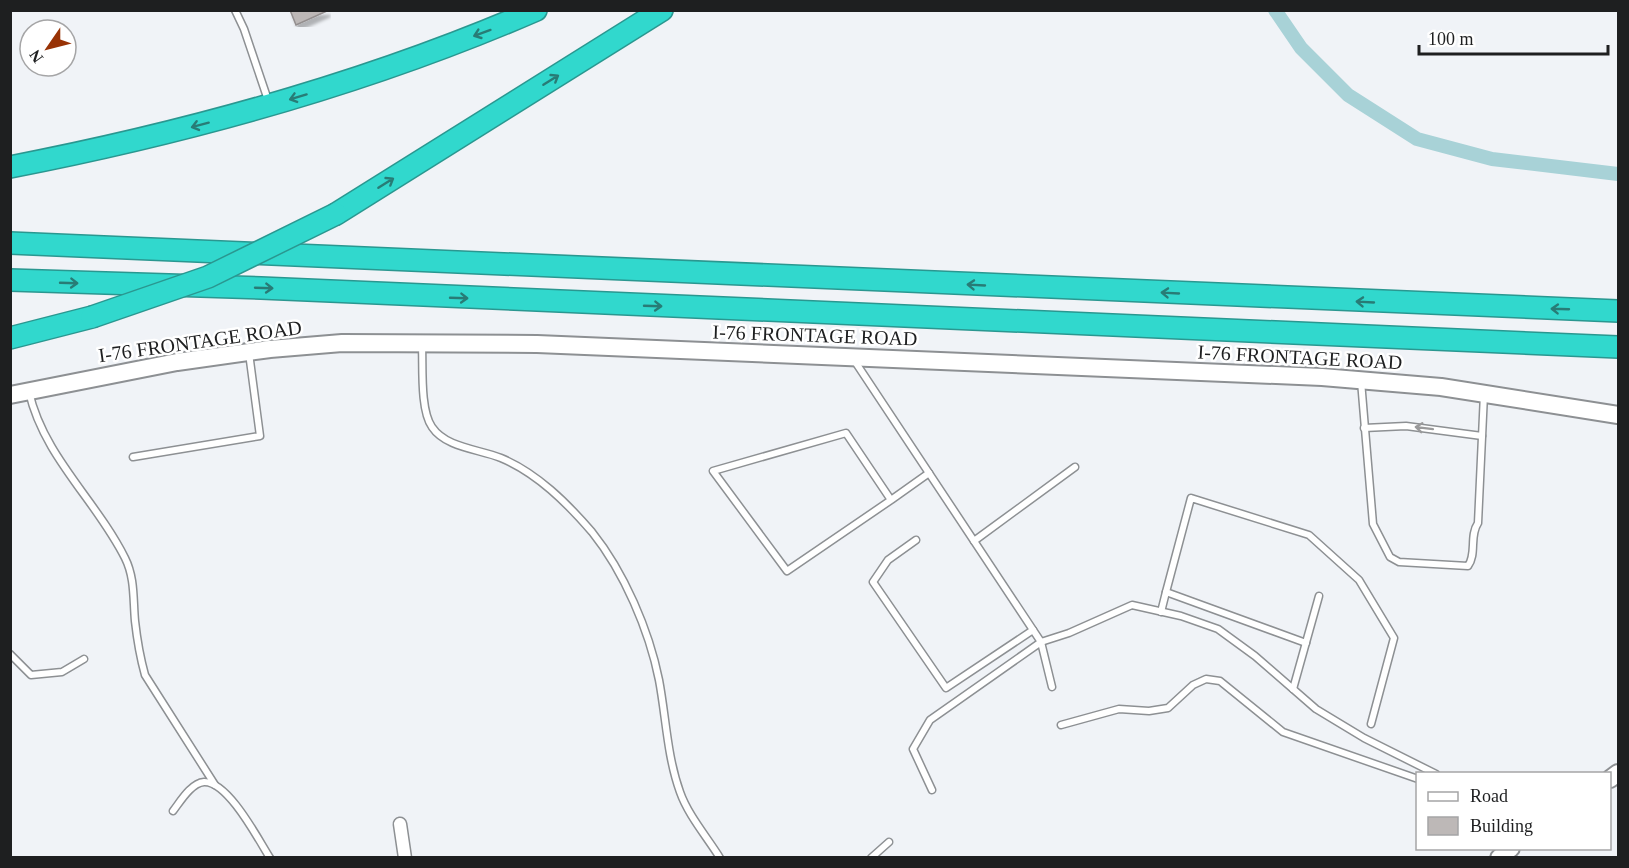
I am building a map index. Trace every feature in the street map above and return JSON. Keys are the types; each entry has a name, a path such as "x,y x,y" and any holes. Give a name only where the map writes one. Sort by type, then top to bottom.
{"highway":[{"path":"10,167 118,146 270,105 368,75 536,10"},
{"path":"10,338 92,317 208,277 336,214 662,10"},
{"path":"10,243 1618,311"},
{"path":"10,280 261,288 1618,347"}],"street":[{"name":"I-76 FRONTAGE ROAD","path":"10,395 177,362 249,351 342,343 537,344 1361,381 1484,394 1618,415"},
{"path":"400,824 405,858"}],"lane":[{"path":"235,10 244,29 270,105"},
{"path":"421,344 426,410 432,426 446,439 502,458 536,478 558,496 593,534 630,594 649,637 659,681 673,768 680,794 720,858"},
{"path":"133,457 260,436 249,351"},
{"path":"852,357 1041,642 1052,687"},
{"path":"1361,381 1373,524 1390,558 1399,562 1468,566 1472,561 1473,530 1478,523 1484,394"},
{"path":"29,391 40,428 55,455 126,559 133,581 139,655 145,675 215,785"},
{"path":"1364,428 1406,426 1482,436"},
{"path":"891,500 846,433 713,471 787,571 891,500 929,473"},
{"path":"974,541 1075,467"},
{"path":"1161,612 1191,498 1309,535 1359,580 1394,638 1371,724"},
{"path":"916,540 888,560 873,582 946,688 1033,630"},
{"path":"1166,592 1306,643"},
{"path":"1293,689 1319,596"},
{"path":"932,790 913,749 930,720 1041,642 1069,633 1132,605 1218,630 1316,709 1364,738 1432,772"},
{"path":"10,654 32,675 62,672 84,659"},
{"path":"1061,725 1119,709 1149,711 1168,708 1193,685 1206,679 1220,681 1283,732 1416,778"},
{"path":"173,811 195,786 203,782 215,785 228,794 270,858"},
{"path":"871,858 889,842"}],"building":[{"path":"290,10 327,10 327,11 296,25"}],"waterway":[{"path":"1275,10 1301,48 1348,95 1417,139 1492,159 1618,174"}]}
